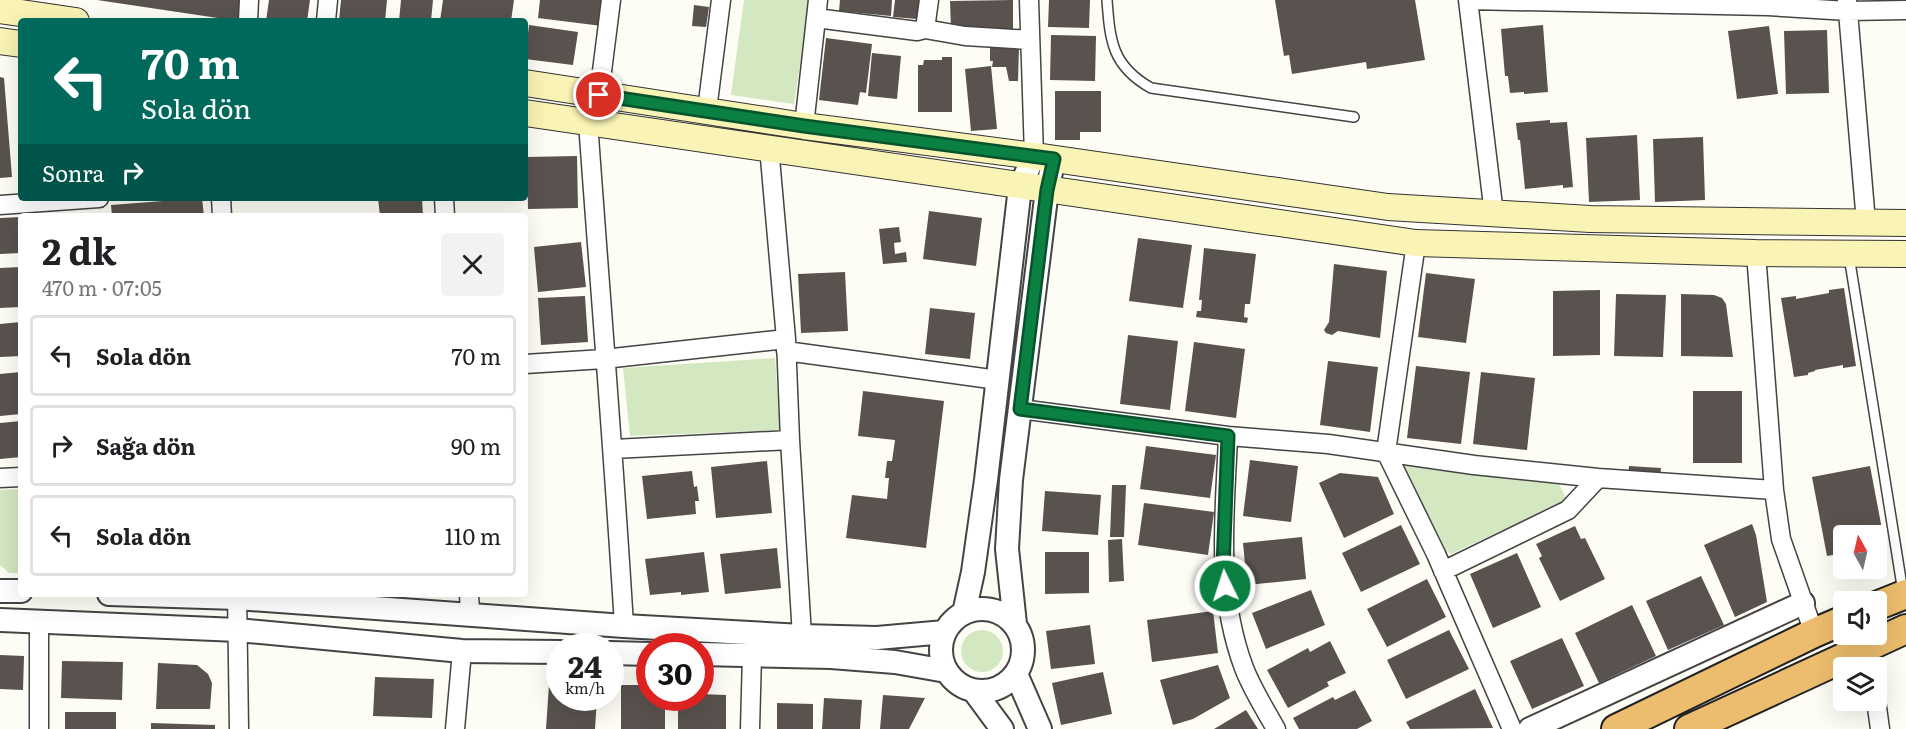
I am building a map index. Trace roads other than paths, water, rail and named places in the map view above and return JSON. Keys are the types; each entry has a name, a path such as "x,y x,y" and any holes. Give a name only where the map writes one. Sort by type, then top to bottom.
{"highway":[{"path":"1887,601 1905,594"},
{"path":"1616,729 1833,625"},
{"path":"1869,657 1906,628"},
{"path":"1689,729 1833,671"}],"main road":[{"path":"0,10 55,18"},
{"path":"0,41 18,44"},
{"path":"528,84 804,126 1388,207 1590,219 1906,223"},
{"path":"528,113 1416,243 1756,253 1906,254"}],"street":[{"path":"248,18 249,0"},
{"path":"326,18 328,0"},
{"path":"599,95 611,0"},
{"path":"707,110 722,0"},
{"path":"925,29 929,0"},
{"path":"1015,624 1004,615 991,609 977,609 964,613 952,621 941,645 941,659 946,671 963,687 974,691 986,691 1008,682 1016,674 1022,662 1023,649 1021,636 1015,624 1007,549 1011,480 1047,190 1030,40 1029,0"},
{"path":"1494,214 1468,0 1659,2 1767,6 1847,5 1906,10"},
{"path":"1847,5 1866,222"},
{"path":"804,126 817,9 917,31 925,29 965,36 1030,40"},
{"path":"588,122 604,359 614,449 624,626"},
{"path":"769,147 786,345 802,636"},
{"path":"964,613 973,572 1020,187 1044,158"},
{"path":"0,205 91,204"},
{"path":"1416,243 1386,452 1443,571 1512,729"},
{"path":"1756,253 1774,490 1781,539 1814,633"},
{"path":"528,364 786,345 998,380"},
{"path":"1020,409 1228,436 1328,444 1474,465 1598,478 1774,490"},
{"path":"1228,436 1223,568 1230,624 1244,669 1276,729"},
{"path":"614,449 790,440"},
{"path":"0,478 18,477"},
{"path":"1443,571 1568,510 1598,478"},
{"path":"0,591 18,591"},
{"path":"237,597 239,729"},
{"path":"266,597 470,604 624,626 802,636 877,638 945,632"},
{"path":"1530,729 1803,603"},
{"path":"0,620 238,630 462,651 546,652"},
{"path":"39,622 39,729"},
{"path":"454,729 462,651"},
{"path":"714,654 895,662 946,671"},
{"path":"750,729 752,655"},
{"path":"1016,674 1040,729"},
{"path":"974,691 1002,729"},
{"path":"1878,711 1880,729"}],"lane":[{"path":"1107,0 1110,34 1115,52 1125,69 1151,88 1354,117"},
{"path":"1849,254 1905,594"}]}
